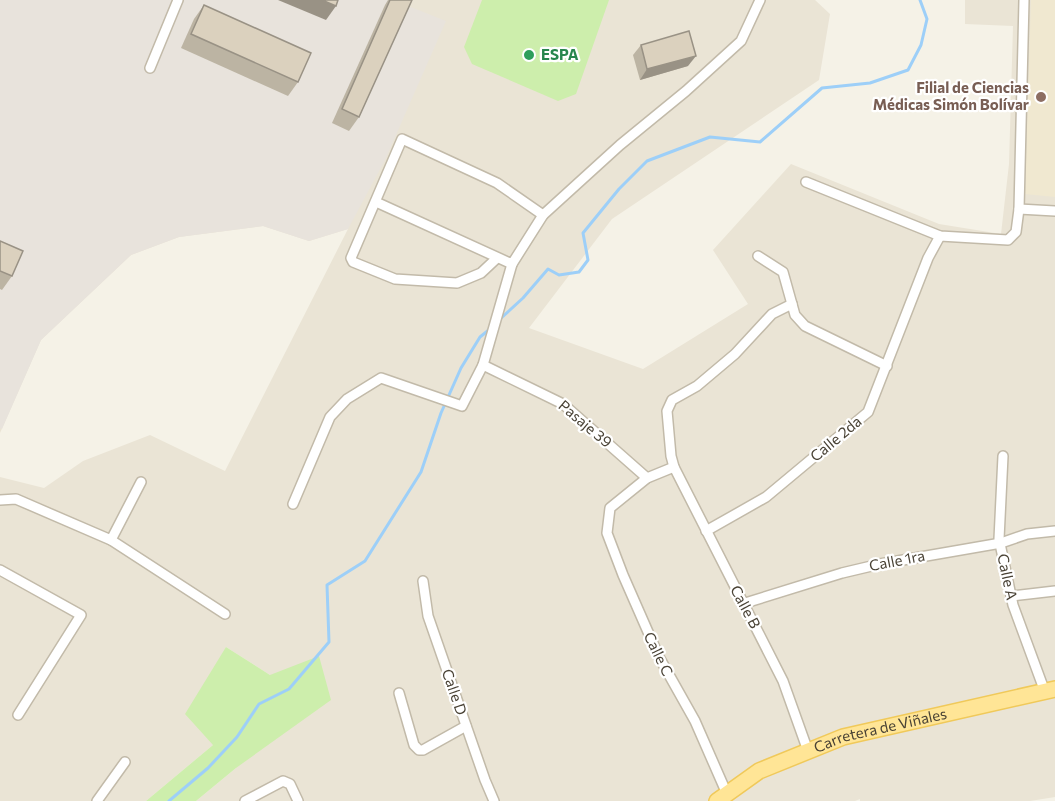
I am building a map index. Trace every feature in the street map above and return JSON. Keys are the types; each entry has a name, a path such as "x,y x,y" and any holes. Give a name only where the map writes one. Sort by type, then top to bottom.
{"main road":[{"name":"Carretera de Viñales","path":"722,797 759,771 843,737 1050,691"}],"street":[{"path":"150,68 178,0"},
{"path":"293,504 330,417 347,399 381,378 462,406 483,365 512,264 543,215 741,41 760,0"},
{"path":"806,182 940,236 1008,240 1016,232 1019,209 1024,0"},
{"path":"497,258 481,273 457,283 395,279 353,262 351,258 402,139 497,183 543,215"},
{"path":"376,202 512,264"},
{"path":"1019,209 1055,211"},
{"name":"Calle 2da","path":"706,531 765,497 868,412 928,258 940,236"},
{"path":"758,256 783,272 795,315 805,326 886,366"},
{"name":"Calle B","path":"792,304 772,314 735,354 697,386 672,400 667,411 674,467 783,681 808,751"},
{"name":"Pasaje 39","path":"483,365 563,404 647,478"},
{"name":"Calle A","path":"1002,456 1000,543 1018,622 1050,691"},
{"path":"647,478 674,467"},
{"name":"Calle C","path":"647,478 610,508 607,532 659,657 695,721 722,797"},
{"path":"111,540 141,482"},
{"path":"0,500 16,499 111,540 225,614"},
{"name":"Calle 1ra","path":"742,604 842,573 880,564 1000,543 1028,534 1055,531"},
{"path":"0,570 81,615 18,715"},
{"name":"Calle D","path":"423,581 428,616 494,801"},
{"path":"1011,596 1055,591"},
{"path":"399,693 414,745 419,750 423,750 466,726"},
{"path":"97,801 125,762"},
{"path":"245,801 283,782 290,784 298,801"}],"shaded area":[{"path":"0,0 815,0 830,14 819,80 612,219 529,328 643,369 748,304 713,250 791,164 939,224 1001,234 1009,164 1013,26 965,24 965,0 1055,0 1055,797 1030,801 860,801 860,799 855,801 196,801 236,768 270,675 226,647 213,745 146,801 0,801 0,477 44,488 83,461 150,435 225,471 348,229 309,241 263,226 179,237 131,255 41,340 0,433"},
{"path":"0,0 393,0 446,21 385,160 348,229 309,241 263,226 179,237 131,255 41,340 2,429 0,428"},
{"name":"Filial de Ciencias Médicas Simón Bolívar","path":"1031,0 1055,0 1055,197 1025,194"}],"green space":[{"name":"ESPA","path":"482,0 609,0 576,94 558,101 472,64 464,47"},
{"path":"226,647 270,675 319,656 331,700 236,768 196,801 146,801 213,745 185,714"}],"building":[{"path":"322,0 338,0 336,6"},
{"path":"390,0 412,0 359,117 342,109"},
{"path":"204,5 311,53 298,82 191,34"},
{"path":"689,31 696,56 647,69 641,45"},
{"path":"0,241 23,251 12,276 0,271"}],"waterway":[{"path":"499,320 523,298 548,269 559,275 579,272 588,260 583,233 619,189 647,161 710,137 760,142 822,88 870,83 908,70 921,45 927,19 920,0"},
{"path":"169,801 208,768 237,737 259,704 289,689 329,642 327,585 365,561 421,472 441,413 461,368 480,337 490,329"}],"place":[{"name":"ESPA","path":"529,55"},
{"name":"Filial de Ciencias Médicas Simón Bolívar","path":"1041,97"}]}
